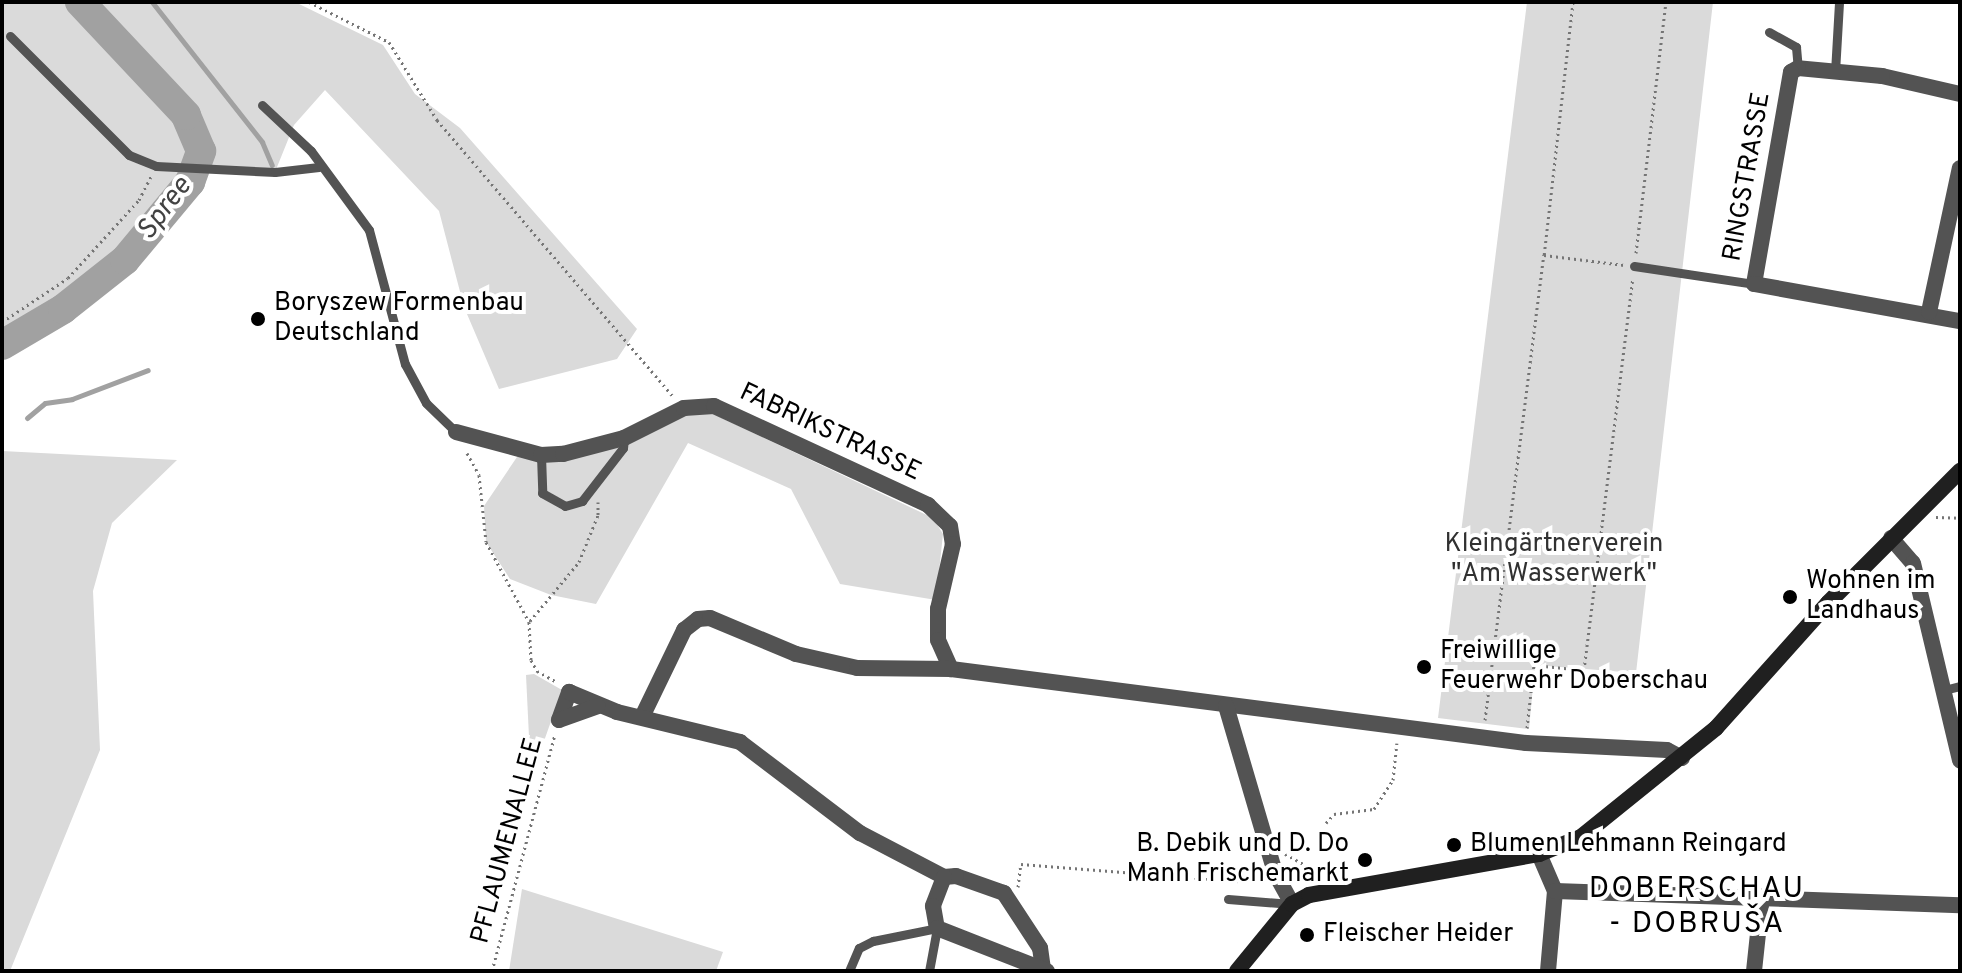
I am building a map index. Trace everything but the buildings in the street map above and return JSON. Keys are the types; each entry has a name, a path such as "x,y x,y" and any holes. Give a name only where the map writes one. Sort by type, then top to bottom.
{"street":[{"name":"RINGSTRASSE","path":"1960,94 1835,72 1798,68 1791,72 1754,284 1929,312 1960,321"},
{"path":"1929,312 1960,168"},
{"name":"FABRIKSTRASSE","path":"456,432 541,455 624,438 684,408 714,406 941,514 953,544 938,609 938,640 951,669"},
{"path":"1237,971 1292,904 1342,885 1539,854 1581,837 1682,758 1750,694 1891,538 1960,471"},
{"path":"1891,538 1913,563 1952,688 1960,760"},
{"path":"642,717 684,630 698,619 710,618 796,654 857,668 951,669 1526,743 1667,750 1682,758"},
{"path":"559,720 569,692 598,706 758,751 860,833 944,877 956,876 1004,893 1040,948 1045,970"},
{"path":"559,720 598,706"},
{"path":"1226,706 1279,884 1292,904"},
{"path":"1539,854 1555,891 1548,971"},
{"path":"944,877 933,906 937,928 1045,970"},
{"path":"1555,891 1960,905"},
{"path":"1754,971 1762,896"}],"lane":[{"path":"1835,72 1839,2"},
{"path":"1769,32 1796,47 1798,68"},
{"path":"10,36 129,155 156,166 178,164 275,172 319,167"},
{"name":"FABRIKSTRASSE","path":"262,105 311,151 319,167 349,198 369,230 405,364 426,403 456,432"},
{"path":"1634,266 1754,284"},
{"path":"541,455 542,493 552,502 565,506 582,501 623,448 624,438"},
{"path":"1228,899 1292,904"},
{"path":"849,971 859,948 873,941 937,928 929,971"}],"path":[{"path":"309,2 389,42 437,120 684,408"},
{"path":"1483,737 1573,2"},
{"path":"1526,743 1534,665 1584,670 1666,2"},
{"path":"2,322 68,278 139,200 156,166"},
{"path":"1544,255 1634,266"},
{"path":"456,432 479,475 486,542 529,622 537,671 569,692"},
{"path":"529,622 579,562 598,515 597,483"},
{"name":"PFLAUMENALLEE","path":"492,971 559,720"},
{"path":"1326,823 1334,814 1374,809 1393,780 1399,727"},
{"path":"1266,844 1342,885"},
{"path":"1004,893 1018,887 1021,864 1279,884"}],"green space":[{"path":"2,2 295,2 383,45 415,94 460,128 637,329 617,359 499,389 464,307 439,211 325,90 294,125 275,172 218,167 190,182 125,260 63,309 2,345"},
{"name":"Kleingärtnerverein \"Am Wasserwerk\"","path":"1527,2 1713,2 1636,673 1535,665 1529,729 1438,718"},
{"path":"711,413 933,518 943,534 936,600 840,584 791,489 688,443 596,604 551,595 510,579 486,542 484,506 517,457 563,454 687,415"},
{"path":"2,451 177,460 112,523 93,591 100,750 10,971 2,971"},
{"path":"534,674 562,690 531,778 526,675"},
{"path":"522,889 723,952 716,971 509,971"}],"waterway":[{"name":"Spree","path":"2,345 63,309 125,260 190,182 201,151 186,115 80,2"},
{"path":"152,2 262,142 272,165"},
{"path":"27,418 45,403 72,399 148,370"}],"place":[{"name":"Boryszew Formenbau Deutschland","path":"258,319"},
{"name":"Wohnen im Landhaus","path":"1790,597"},
{"name":"Freiwillige Feuerwehr Doberschau","path":"1424,667"},
{"name":"Blumen Lehmann Reingard","path":"1454,845"},
{"name":"B. Debik und D. Do Manh Frischemarkt","path":"1365,860"},
{"name":"Fleischer Heider","path":"1307,935"}],"district":[{"name":"DOBERSCHAU - DOBRUŠA","path":"1697,907"}]}
